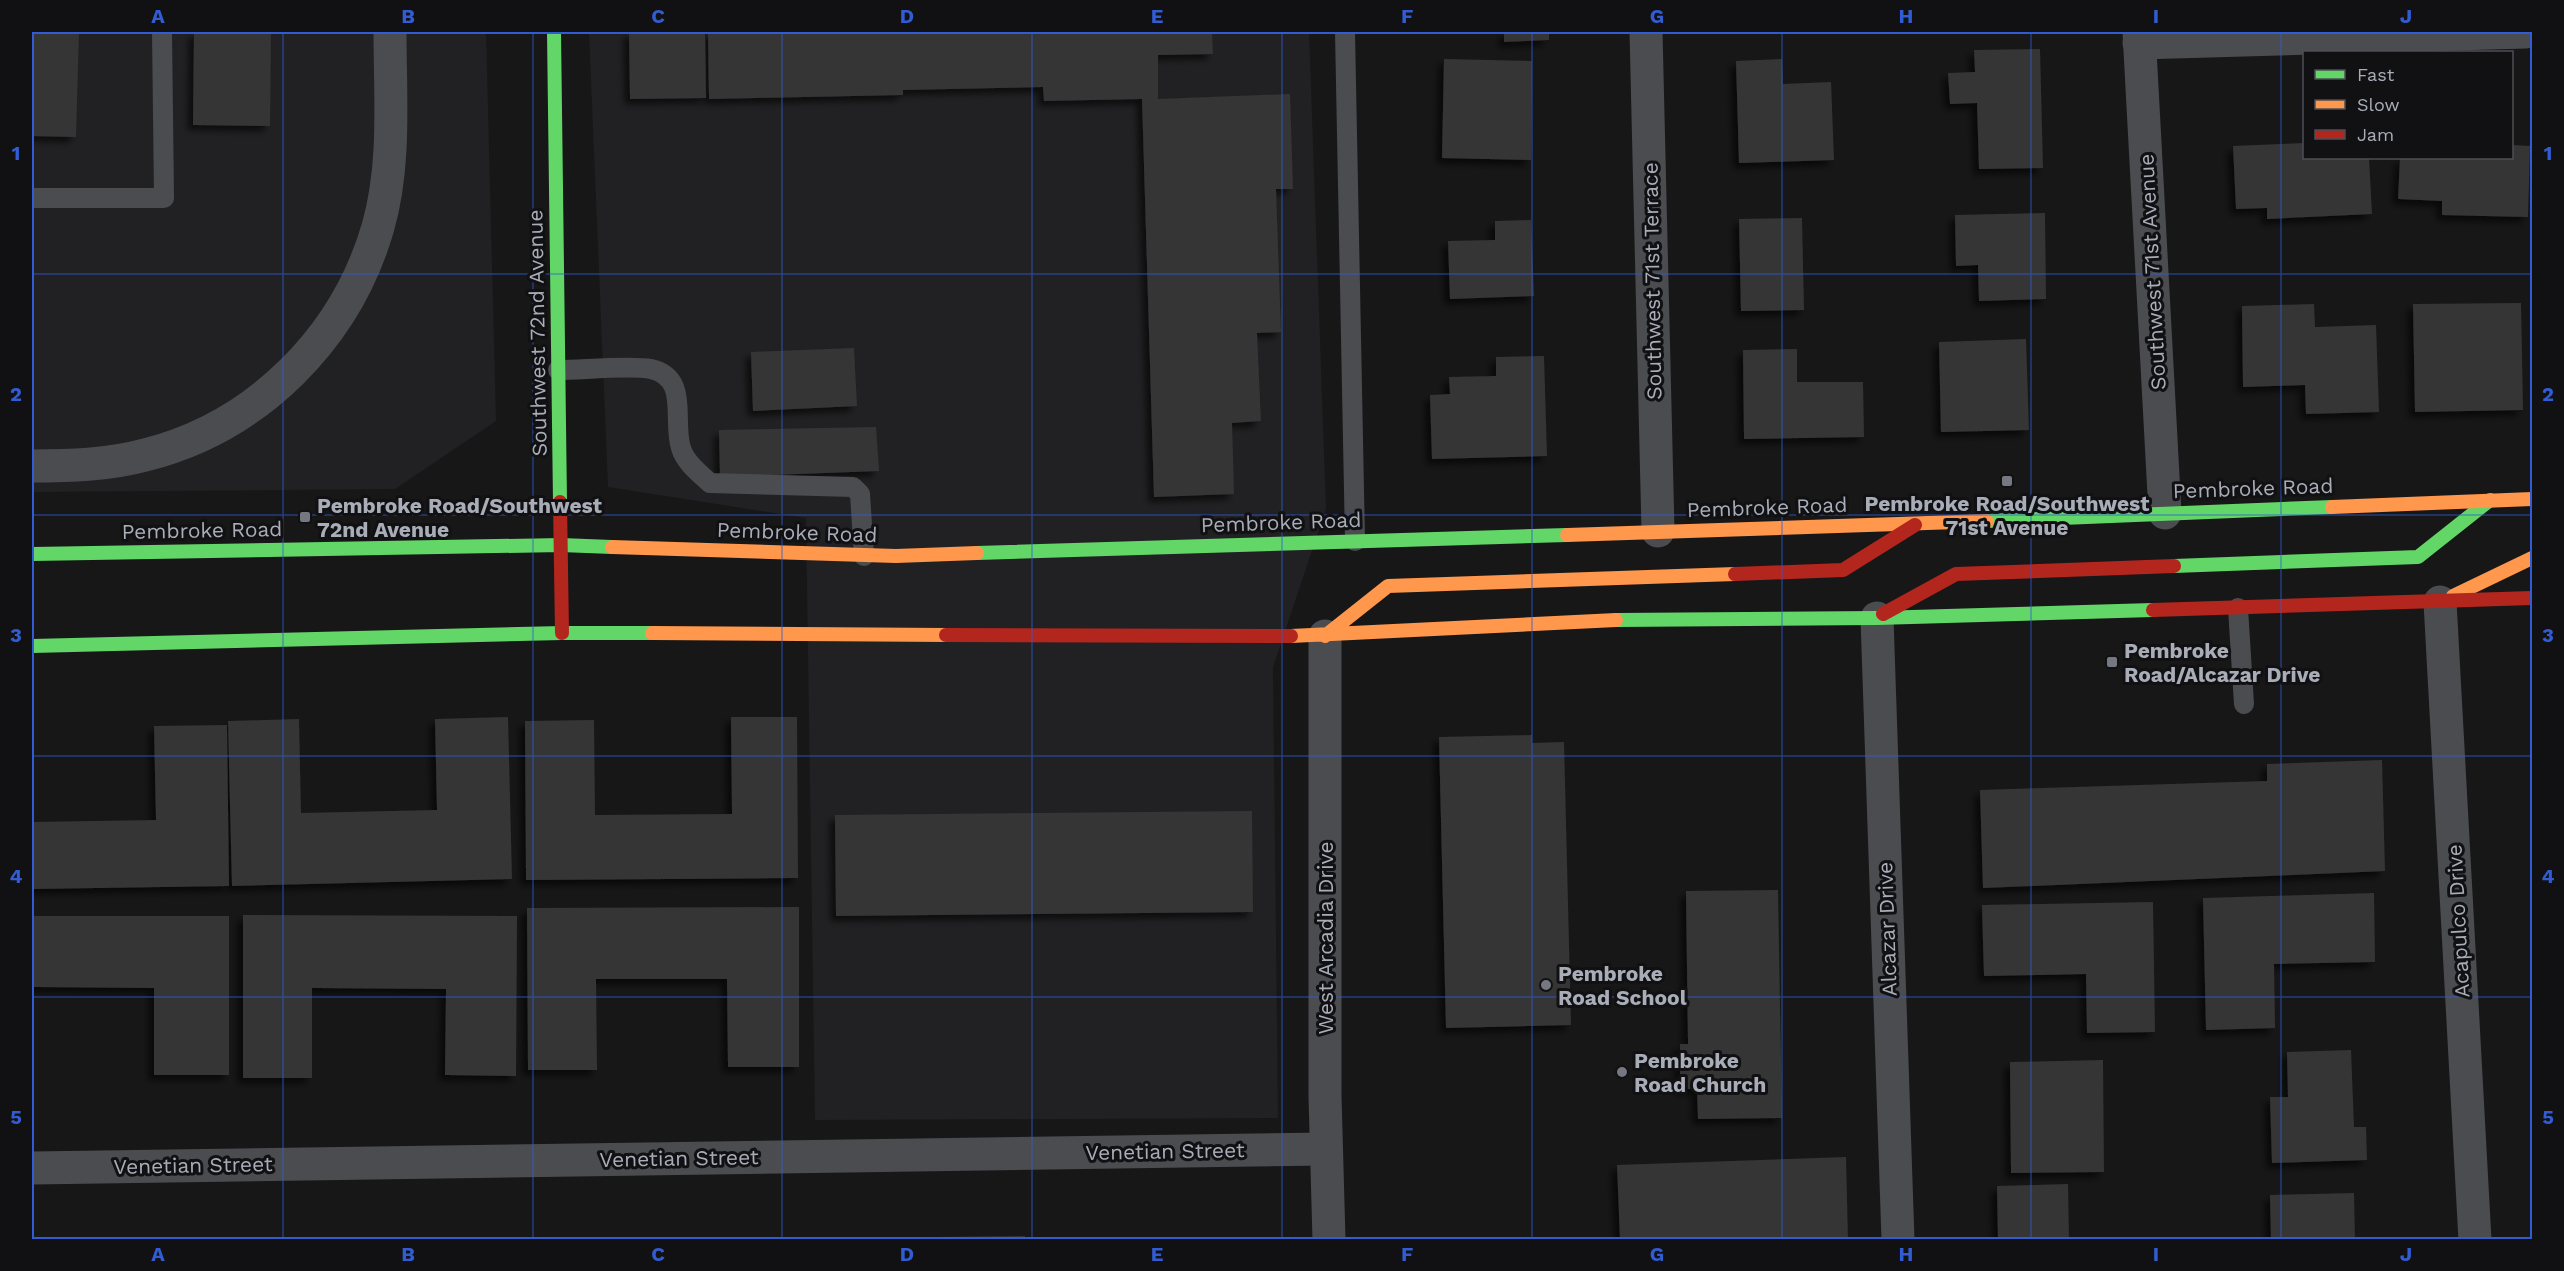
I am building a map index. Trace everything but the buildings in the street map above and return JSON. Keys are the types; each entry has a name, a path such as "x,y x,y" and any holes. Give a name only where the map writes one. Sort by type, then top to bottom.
{"main road":[{"name":"Southwest 72nd Avenue","path":"554,32 562,633"},
{"name":"Pembroke Road","path":"32,554 561,545 864,556 1919,523 2532,499"},
{"path":"1877,618 1956,574 2418,557 2490,500"},
{"path":"1325,636 1388,586 1843,570 1919,523"},
{"path":"2440,602 2532,558"},
{"path":"32,646 562,633 1325,636 1638,619 1877,618 2532,598"}],"street":[{"path":"32,466 94,464 144,455 188,441 231,421 269,393 309,357 339,313 361,271 378,226 387,171 390,32"},
{"name":"Southwest 71st Terrace","path":"1646,32 1658,531"},
{"path":"2139,37 2526,32"},
{"name":"Southwest 71st Avenue","path":"2139,37 2165,513"},
{"name":"Acapulco Drive","path":"2440,602 2475,1239"},
{"name":"Alcazar Drive","path":"1877,618 1898,1239"},
{"name":"West Arcadia Drive","path":"1325,636 1326,1149 1329,1239"},
{"name":"Venetian Street","path":"32,1168 1326,1149"}],"lane":[{"path":"32,198 164,198 162,32"},
{"path":"1345,32 1355,541"},
{"path":"558,370 650,369 667,376 675,386 680,446 685,458 710,483 853,487 860,494 864,556"},
{"path":"2238,608 2244,704"}],"shaded area":[{"path":"32,32 486,32 496,421 395,489 32,492"},
{"path":"589,32 1309,32 1326,509 1273,667 1278,1118 815,1120 806,518 608,487"}],"traffic: fast":[{"path":"554,32 560,502"},
{"path":"2174,566 2418,557 2490,500"},
{"path":"1987,521 2332,507"},
{"path":"977,553 1567,535"},
{"path":"32,554 561,545 612,547"},
{"path":"1616,620 1877,618 2153,610"},
{"path":"32,646 562,633 652,633"}],"traffic: slow":[{"path":"2332,507 2532,499"},
{"path":"1567,535 1987,521"},
{"path":"612,547 896,556 977,553"},
{"path":"2453,596 2532,558"},
{"path":"1325,636 1388,586 1735,574"},
{"path":"1291,636 1616,620"},
{"path":"652,633 946,635"}],"traffic: jam":[{"path":"560,502 562,633"},
{"path":"1735,574 1843,570 1915,525"},
{"path":"1883,614 1956,574 2174,566"},
{"path":"2153,610 2532,598"},
{"path":"946,635 1291,636"}],"place":[{"name":"Pembroke Road/Southwest 71st Avenue","path":"2007,481"},
{"name":"Pembroke Road/Southwest 72nd Avenue","path":"305,517"},
{"name":"Pembroke Road/Alcazar Drive","path":"2112,662"},
{"name":"Pembroke Road School","path":"1546,985"},
{"name":"Pembroke Road Church","path":"1622,1072"}]}
